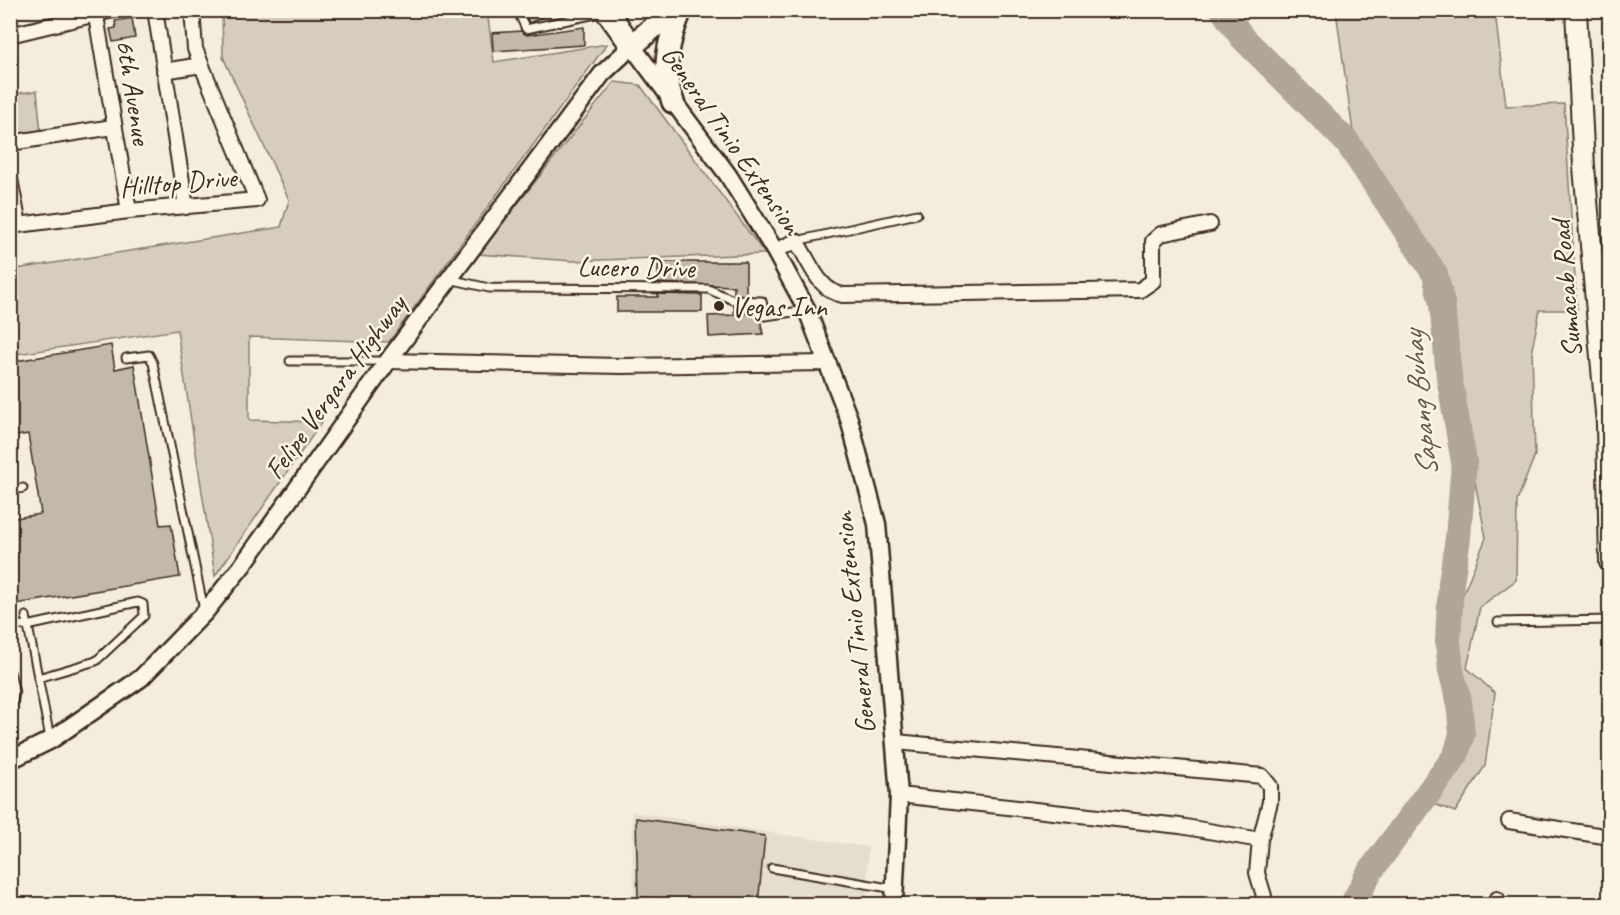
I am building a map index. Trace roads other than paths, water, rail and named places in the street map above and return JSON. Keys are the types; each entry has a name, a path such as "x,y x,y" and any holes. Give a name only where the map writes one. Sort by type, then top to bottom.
{"main road":[{"name":"Felipe Vergara Highway","path":"632,46 673,10"},
{"path":"673,102 667,86 668,50 681,10"},
{"name":"Sumacab Road","path":"1576,10 1584,167 1607,424 1610,562"},
{"name":"General Tinio Extension","path":"607,11 632,46"}],"street":[{"path":"10,35 96,16 113,10"},
{"path":"155,10 186,207"},
{"name":"Hilltop Drive","path":"15,225 129,211 257,200 195,49 192,10"},
{"name":"6th Avenue","path":"96,16 129,211"},
{"name":"General Tinio Extension","path":"632,46 728,175 775,251 807,310 849,419 877,524 899,795 895,897"},
{"name":"Felipe Vergara Highway","path":"12,760 51,740 141,678 205,612 242,566 388,361 602,74 632,46"},
{"path":"164,71 201,65"},
{"path":"10,143 113,127"},
{"path":"10,179 15,225"},
{"path":"775,251 796,241 823,286 832,293 1032,294 1140,290 1153,282 1156,237 1210,224"},
{"path":"388,361 622,366 829,363"},
{"path":"896,742 1262,776 1270,786 1270,802 1260,840 1257,873 1264,896"},
{"path":"899,795 1180,826 1260,840"},
{"path":"1509,821 1610,837"}],"lane":[{"path":"517,10 526,29 607,11"},
{"path":"796,241 917,214"},
{"name":"Lucero Drive","path":"450,279 489,288 708,289 733,300 762,301 765,316 807,310"},
{"path":"126,358 149,355 153,363 205,612"},
{"path":"290,361 388,361"},
{"path":"10,491 23,488"},
{"path":"10,624 27,626 138,602 145,609 144,616 96,660 38,678"},
{"path":"26,616 51,740"},
{"path":"1498,622 1610,620"},
{"path":"10,672 15,693 10,715"},
{"path":"10,727 12,760"},
{"path":"772,868 895,897"}],"waterway":[{"name":"Sapang Buhay","path":"1223,10 1242,37 1347,142 1435,274 1442,304 1449,377 1464,462 1458,538 1451,583 1448,641 1451,671 1459,701 1462,734 1456,755 1369,873 1353,904"}],"place":[{"name":"Vegas Inn","path":"719,306"}]}
